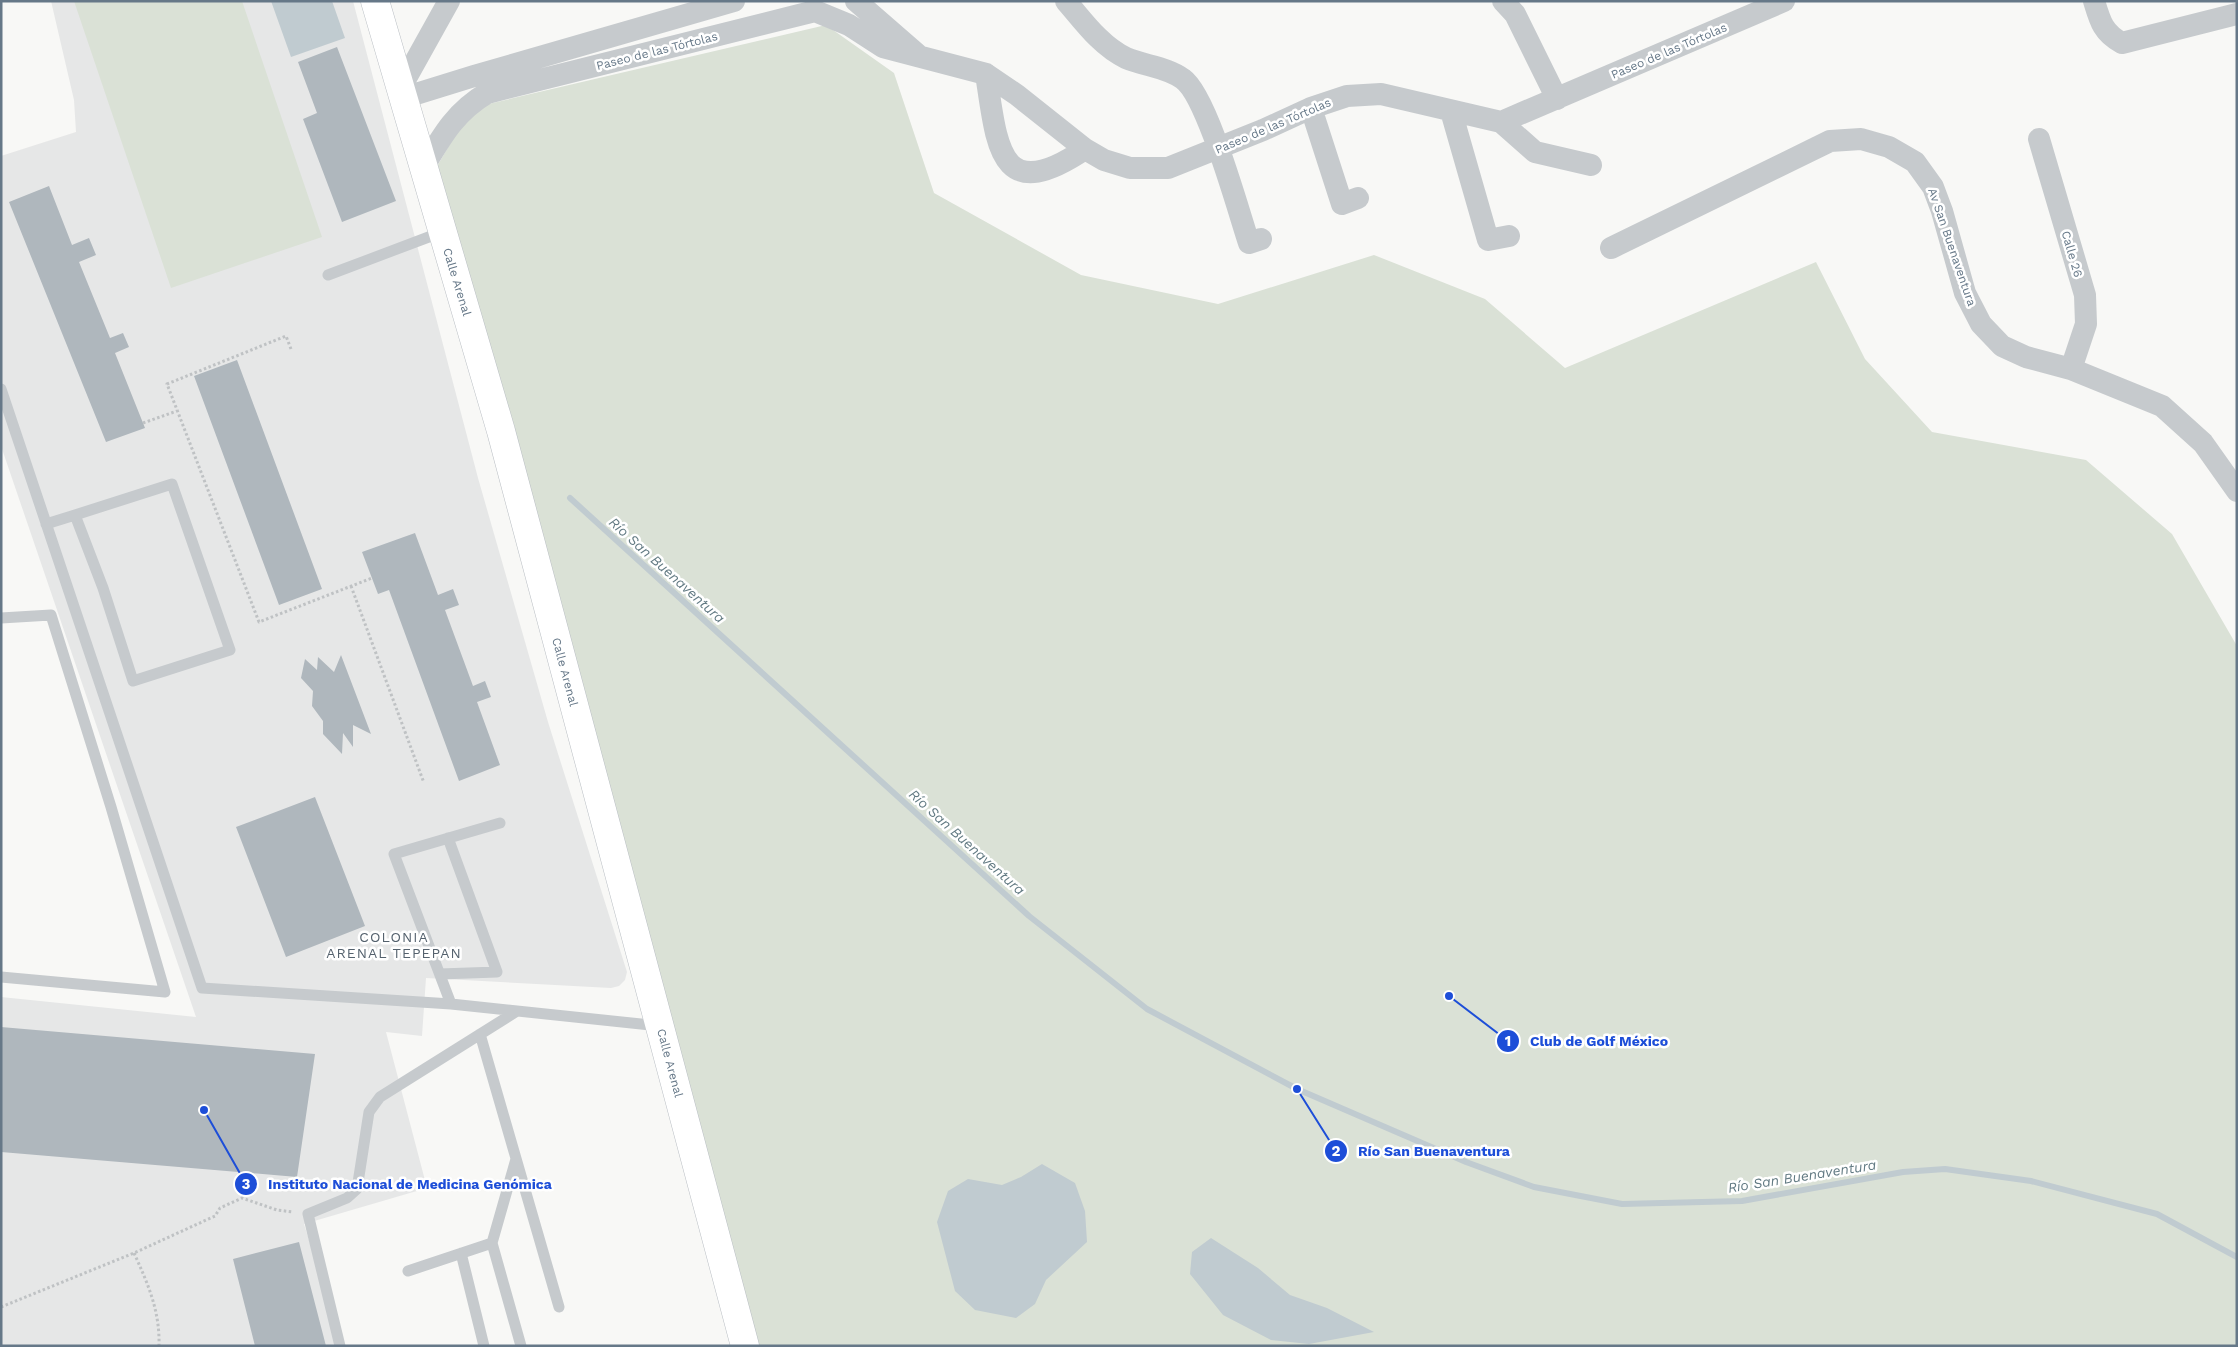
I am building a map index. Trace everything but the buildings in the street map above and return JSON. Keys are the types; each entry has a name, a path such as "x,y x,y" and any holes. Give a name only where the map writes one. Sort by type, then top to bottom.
{"street":[{"name":"Calle Arenal","path":"375,1 501,431 745,1346"},
{"path":"401,94 449,1"},
{"name":"Paseo de las Tórtolas","path":"401,94 474,76 734,1"},
{"name":"Paseo de las Tórtolas","path":"856,1 918,55"},
{"path":"1066,1 1107,46 1134,61 1170,71 1184,79 1196,93 1218,149 1249,243 1261,239"},
{"path":"1503,1 1515,14 1557,99"},
{"name":"Paseo de las Tórtolas","path":"423,168 448,125 472,102 487,93 815,11 850,25 883,47 986,74 1018,95 1085,149 1104,160 1130,168 1168,168 1218,149 1311,108 1347,96 1381,94 1501,122 1784,1"},
{"path":"2094,1 2102,27 2111,37 2122,43 2237,14"},
{"path":"986,74 995,134 1002,153 1014,168 1026,174 1042,172 1063,164 1085,149"},
{"path":"1311,108 1342,204 1358,198"},
{"path":"1451,111 1488,240 1509,236"},
{"path":"1501,122 1535,152 1592,165"},
{"name":"Av San Buenaventura","path":"1611,248 1830,141 1861,139 1889,147 1915,162 1933,187 1966,292 1981,324 2002,346 2026,357 2071,369 2162,406 2203,443 2237,491"},
{"name":"Calle 26","path":"2039,139 2084,295 2086,324 2071,369"}],"lane":[{"path":"328,275 442,232"},
{"path":"1,389 202,988 451,1004 660,1026"},
{"path":"46,524 172,484 230,650 134,681 103,588 75,515"},
{"path":"1,618 50,615 111,807 165,992 1,977"},
{"path":"451,1004 394,854 500,823"},
{"path":"440,974 497,972 448,838"},
{"path":"340,1346 308,1214 347,1198 357,1189 369,1112 380,1097 517,1010"},
{"path":"480,1034 559,1307"},
{"path":"516,1159 492,1243 522,1346"},
{"path":"408,1271 492,1243"},
{"path":"461,1254 484,1346"}],"path":[{"path":"291,350 286,336 168,384 177,411 259,622 372,578"},
{"path":"143,423 177,411"},
{"path":"351,586 424,783"},
{"path":"1,1307 134,1253 215,1216 220,1208 242,1198 277,1210 308,1214"},
{"path":"134,1253 151,1290 160,1323 159,1346"}],"shaded area":[{"path":"51,1 353,1 478,478 548,722 627,972 625,980 619,986 611,988 426,978 422,1036 386,1032 427,1188 304,1224 342,1346 1,1346 1,997 196,1017 1,446 1,156 76,132 74,100"},
{"path":"74,1 242,1 322,237 171,288"},
{"path":"271,1 332,1 345,38 291,57"},
{"path":"826,25 894,73 934,193 1081,275 1218,304 1374,255 1485,299 1565,368 1816,262 1865,359 1932,432 2086,460 2172,534 2237,646 2237,1346 755,1346 436,168 471,108"},
{"path":"1042,1164 1075,1183 1085,1211 1087,1242 1046,1280 1035,1304 1016,1318 975,1310 955,1291 937,1222 948,1191 968,1179 1002,1185 1021,1177"},
{"path":"1211,1238 1258,1268 1290,1295 1327,1308 1374,1332 1309,1344 1271,1340 1223,1315 1190,1274 1192,1252"}],"waterway":[{"name":"Río San Buenaventura","path":"570,498 1029,916 1147,1009 1297,1089 1466,1162 1534,1187 1622,1204 1742,1201 1903,1172 1945,1169 2031,1181 2157,1214 2237,1257"}],"place":[{"name":"Club de Golf México","path":"1449,996"},
{"name":"Río San Buenaventura","path":"1297,1089"},
{"name":"Instituto Nacional de Medicina Genómica","path":"204,1110"}],"district":[{"name":"COLONIA ARENAL TEPEPAN","path":"394,946"}]}
